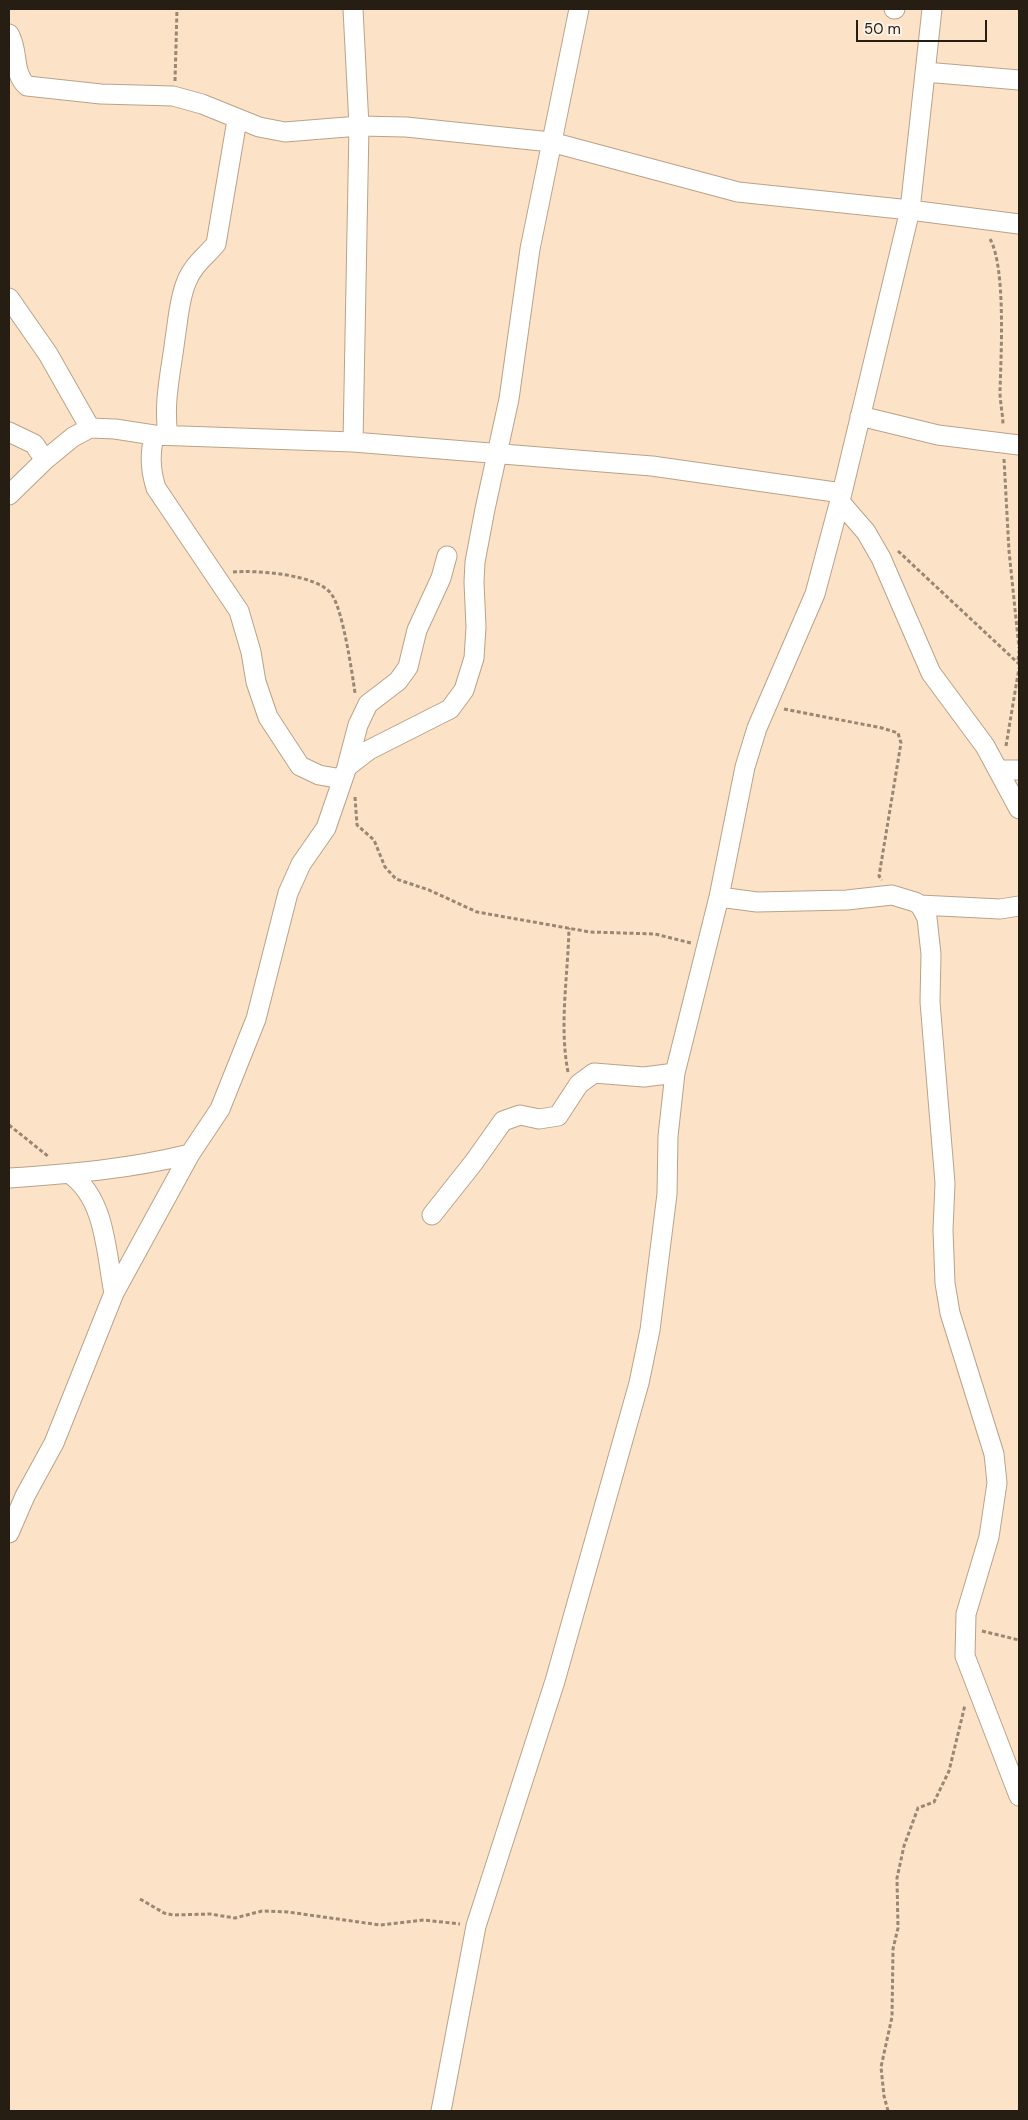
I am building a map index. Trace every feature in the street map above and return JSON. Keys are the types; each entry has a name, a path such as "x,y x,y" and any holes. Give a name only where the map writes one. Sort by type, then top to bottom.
{"street":[{"path":"352,9 359,126 354,442"},
{"path":"237,120 216,244 195,265 185,283 180,305 161,435 150,455 151,473 156,488 239,611 251,652 256,682 268,717 300,766 318,775 345,773 369,750 450,709 464,690 474,658 476,627 475,562 509,399 530,249 579,9"},
{"path":"441,2111 476,1926 555,1680 639,1383 650,1330 667,1194 668,1136 675,1072 719,897 745,767 766,706 815,594 841,498 910,210 932,9"},
{"path":"9,34 15,44 18,69 22,81 27,86 101,94 173,96 202,104 237,120 285,132 359,126 406,127 551,142 738,192 910,210 1019,224"},
{"path":"926,72 1019,80"},
{"path":"9,298 48,354 90,428"},
{"path":"860,416 938,435 1011,444"},
{"path":"9,495 45,460 73,437 90,428 161,435 354,442 652,466 841,498 866,532 881,558 931,674 985,746 1008,770 1019,808"},
{"path":"9,432 34,444 45,460"},
{"path":"9,1533 54,1443 114,1293 190,1154 220,1109 256,1019 288,893 301,864 326,828 345,773 358,725 368,704 398,681 408,667 417,630 440,578 447,556"},
{"path":"719,897 758,902 847,900 892,895 920,905 1000,909 1019,906"},
{"path":"920,905 928,918 931,954 930,1002 945,1183 943,1230 945,1283 950,1313 994,1454 997,1483 989,1537 966,1614 965,1656 1019,1796"},
{"path":"432,1215 474,1162 503,1121 520,1115 539,1118 558,1116 586,1077 594,1073 644,1077 675,1072"},
{"path":"9,1178 70,1174 144,1165 190,1154"},
{"path":"70,1174 79,1180 103,1229 114,1293"}],"path":[{"path":"173,96 176,9"},
{"path":"972,218 985,231 993,245 998,262 1011,444 1009,551 1019,649 1018,662"},
{"path":"894,548 1018,662"},
{"path":"214,574 241,571 290,576 325,588 332,594 336,602 357,700 358,725"},
{"path":"1008,770 1012,760 1006,746 1019,668"},
{"path":"766,706 882,728 898,733 901,743 879,876 892,895"},
{"path":"345,773 358,809 357,825 374,840 385,867 396,879 429,890 477,912 615,934 655,934 685,940 705,949"},
{"path":"569,928 566,1054 573,1094"},
{"path":"9,1125 70,1174"},
{"path":"965,1626 1019,1640"},
{"path":"888,2111 884,2096 881,2067 892,2017 893,1949 898,1928 897,1878 904,1846 918,1808 934,1802 949,1772 965,1702"},
{"path":"140,1899 164,1913 182,1916 210,1914 235,1918 262,1911 288,1912 380,1925 424,1920 476,1926"}]}
